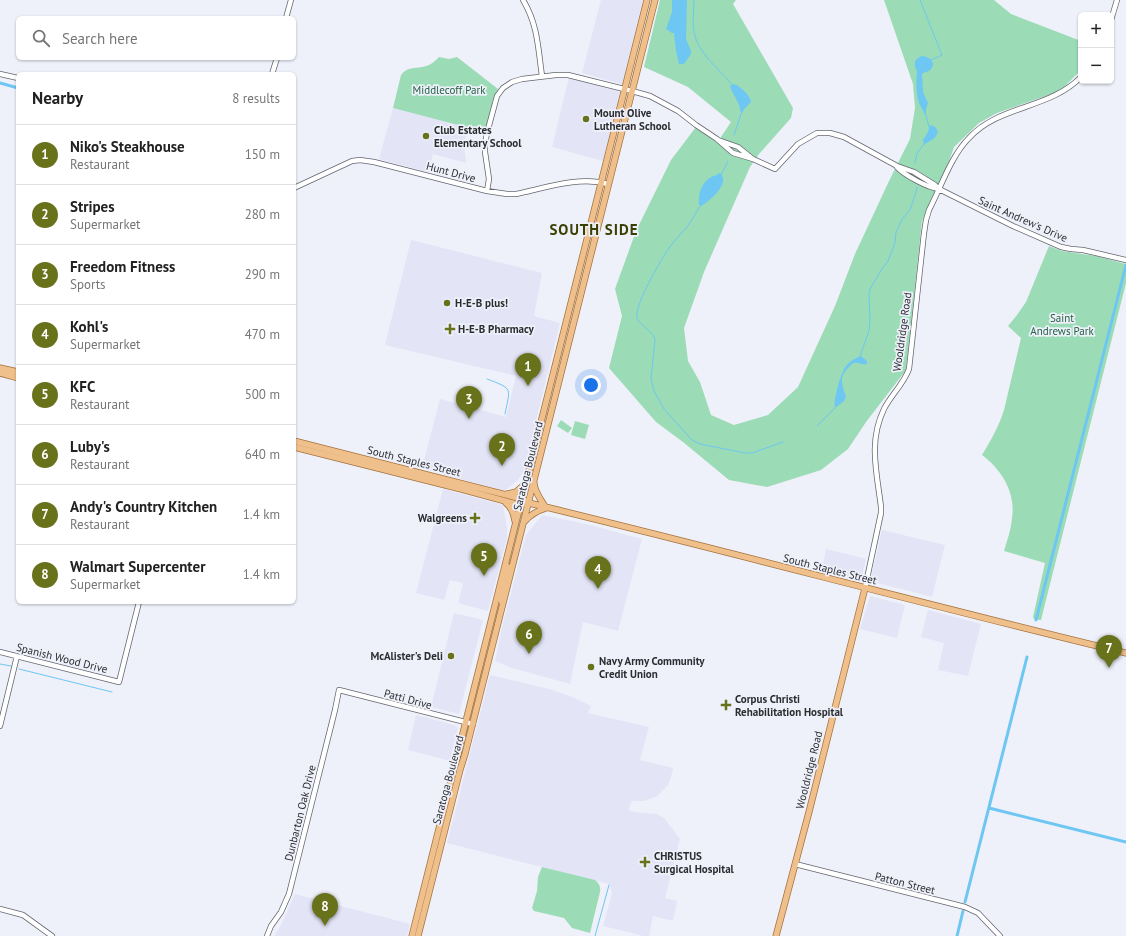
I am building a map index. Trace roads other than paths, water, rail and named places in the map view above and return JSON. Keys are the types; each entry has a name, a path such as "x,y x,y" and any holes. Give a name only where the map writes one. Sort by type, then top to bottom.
{"main road":[{"name":"Saratoga Boulevard","path":"412,936 647,0"},
{"name":"Saratoga Boulevard","path":"418,936 552,412 655,0"},
{"path":"587,241 587,254 584,267 584,271 587,272"},
{"path":"572,301 572,314 568,326 570,330 572,330"},
{"path":"564,331 567,335 564,347 565,358"},
{"path":"0,368 16,372"},
{"path":"0,373 16,377"},
{"path":"551,384 552,394 548,406 552,412"},
{"path":"543,444 543,432 547,414 544,410"},
{"name":"South Staples Street","path":"296,442 522,499 528,504"},
{"name":"South Staples Street","path":"296,448 520,505 528,504 546,508 1126,653"},
{"path":"322,454 332,454 333,451"},
{"path":"336,457 337,455 346,455"},
{"path":"406,475 415,472"},
{"path":"524,522 531,515 546,508 537,495 534,481"},
{"path":"505,495 516,492 525,484"},
{"path":"504,501 512,508 515,527"},
{"path":"502,609 501,595 508,570 507,566 505,566"},
{"name":"Wooldridge Road","path":"776,936 865,588"},
{"path":"485,645 486,658 484,666 487,668"},
{"path":"439,832 441,834 439,853"}],"street":[{"path":"287,16 291,0"},
{"path":"523,0 535,26 542,76"},
{"path":"1113,12 1117,0"},
{"path":"273,72 276,60"},
{"path":"0,74 16,78"},
{"path":"487,191 489,179 485,158 487,133 497,96 512,82 542,76 568,75 632,91"},
{"name":"Wooldridge Road","path":"865,588 881,513 875,460 875,440 884,409 902,384 908,369 926,220 929,210 959,149 977,130 1006,114 1057,95 1078,81"},
{"name":"Saint Andrew's Drive","path":"632,91 650,96 678,111 717,139 733,153 753,159 775,169 798,144 817,133 830,133 844,137 897,166 910,177 934,189 939,189 1013,226 1061,247 1071,250 1083,250 1126,260"},
{"name":"Hunt Drive","path":"296,187 345,164 360,160 374,162 487,191 507,194 516,194 580,181 601,182 608,184"},
{"name":"Spanish Wood Drive","path":"0,652 119,682 138,604"},
{"path":"0,726 17,656"},
{"name":"Patti Drive","path":"339,690 473,724"},
{"name":"Dunbarton Oak Drive","path":"267,936 271,926 281,912 289,894 339,690"},
{"name":"Patton Street","path":"795,864 965,907 978,913 1000,936"},
{"path":"0,909 23,915 52,936"}],"water":[{"path":"672,0 687,0 686,39 691,54 684,64 679,64 674,33 666,29 672,12"},
{"path":"922,56 929,58 933,64 930,70 922,74 923,92 928,103 926,115 920,105 916,87 917,71 915,64 916,60"},
{"path":"734,84 745,92 751,102 743,112 740,111 739,105 730,86"},
{"path":"930,125 935,127 938,131 934,138 924,145 923,140"},
{"path":"720,173 723,177 721,187 714,196 701,206 699,205 700,193 705,182 711,177"},
{"path":"861,356 867,361 867,364 853,363 843,374 842,381 846,397 844,401 835,408 835,399 842,373 851,361"}],"waterway":[{"path":"694,0 693,24 696,40 704,54 732,85"},
{"path":"920,0 942,55 931,60"},
{"path":"0,83 16,87"},
{"path":"734,135 742,111"},
{"path":"926,115 929,127"},
{"path":"915,163 917,153 924,144"},
{"path":"721,175 728,161"},
{"path":"860,356 869,331 870,289 888,261 895,243 896,232 903,218 910,210 917,187"},
{"path":"700,206 687,227 669,248 659,264 643,294 637,312 637,318 655,339 651,379 654,391 664,409 692,440 700,444 752,453 783,442"},
{"path":"1036,620 1126,265"},
{"path":"487,379 502,385 508,390 509,394 505,414"},
{"path":"817,426 835,408"},
{"path":"965,902 1027,657"},
{"path":"0,664 11,666"},
{"path":"19,669 112,692"},
{"path":"989,808 1126,842"},
{"path":"595,936 609,885"},
{"path":"957,936 963,911"}],"place":[{"name":"Mount Olive Lutheran School","path":"586,119"},
{"name":"Club Estates Elementary School","path":"426,136"},
{"name":"H-E-B plus!","path":"447,303"},
{"name":"H-E-B Pharmacy","path":"450,329"},
{"name":"Niko's Steakhouse","path":"528,386"},
{"name":"Freedom Fitness","path":"469,419"},
{"name":"Stripes","path":"502,466"},
{"name":"Walgreens","path":"475,518"},
{"name":"KFC","path":"484,576"},
{"name":"Kohl's","path":"598,589"},
{"name":"Luby's","path":"529,654"},
{"name":"McAlister's Deli","path":"451,656"},
{"name":"Navy Army Community Credit Union","path":"591,667"},
{"name":"Andy's Country Kitchen","path":"1109,668"},
{"name":"Corpus Christi Rehabilitation Hospital","path":"726,705"},
{"name":"CHRISTUS Surgical Hospital","path":"645,862"},
{"name":"Walmart Supercenter","path":"325,926"}],"district":[{"name":"SOUTH SIDE","path":"594,229"}],"park label":[{"name":"Middlecoff Park","path":"449,90"},
{"name":"Saint Andrews Park","path":"1062,324"}]}
